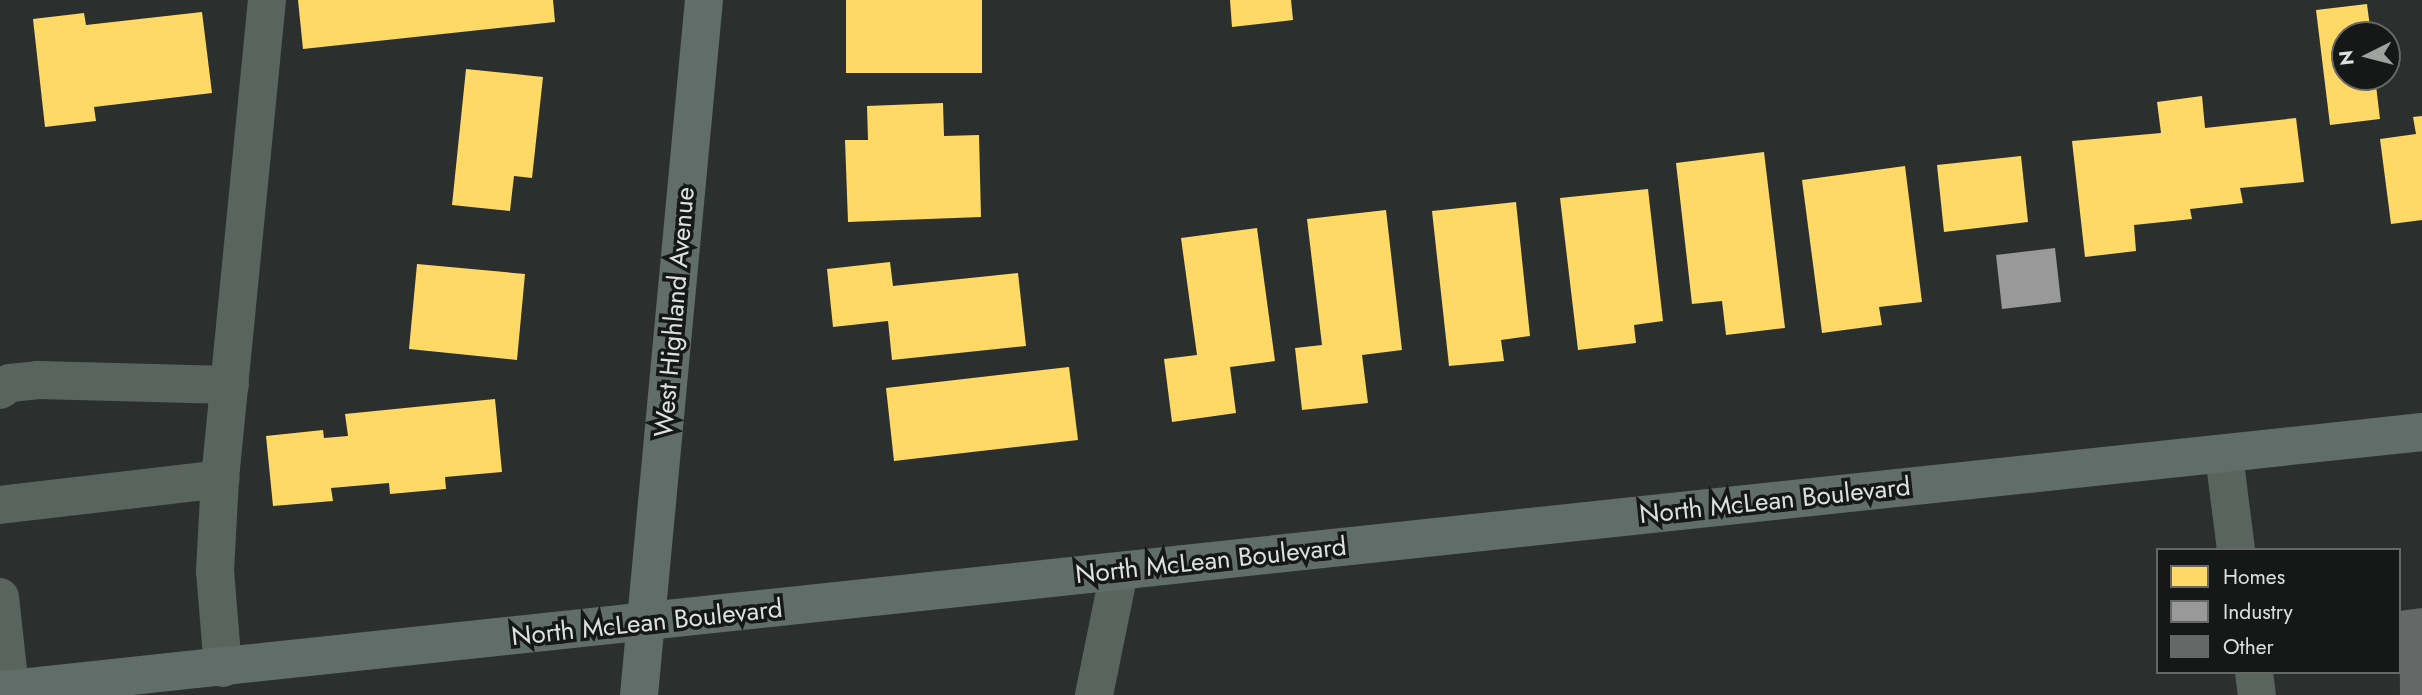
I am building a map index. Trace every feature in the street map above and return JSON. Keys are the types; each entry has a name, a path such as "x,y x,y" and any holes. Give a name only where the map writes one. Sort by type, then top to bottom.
{"main road":[{"name":"West Highland Avenue","path":"639,695 704,0"},
{"name":"North McLean Boulevard","path":"5,690 2224,456 2422,432"}],"street":[{"path":"223,668 215,571 220,479 267,0"},
{"path":"0,390 10,383 37,380 230,385"},
{"path":"2224,456 2236,548"},
{"path":"0,505 220,479"},
{"path":"1094,695 1119,572"},
{"path":"0,597 5,690"},
{"path":"2254,674 2257,695"}],"building: Homes":[{"path":"298,0 553,0 555,22 303,49"},
{"path":"846,0 982,0 982,73 846,73"},
{"path":"1230,0 1291,0 1293,20 1232,27"},
{"path":"2367,4 2369,21 2331,21 2331,91 2377,91 2380,119 2330,125 2316,10"},
{"path":"202,12 212,93 94,107 96,121 45,127 33,19 84,13 86,25"},
{"path":"466,69 543,77 532,178 514,176 510,211 452,205"},
{"path":"2202,96 2205,128 2296,118 2304,182 2240,188 2243,203 2190,209 2192,219 2134,225 2136,251 2085,257 2072,141 2161,133 2157,102"},
{"path":"943,103 944,136 979,135 981,217 848,222 845,140 868,140 867,106"},
{"path":"2422,116 2422,220 2391,224 2380,139 2416,134 2413,117"},
{"path":"1764,152 1785,328 1726,335 1722,301 1692,304 1676,163"},
{"path":"2021,156 2028,222 1944,232 1937,165"},
{"path":"1905,166 1922,302 1879,307 1882,325 1822,333 1802,180"},
{"path":"1648,189 1663,321 1634,325 1636,343 1578,350 1560,198"},
{"path":"1516,202 1530,336 1501,340 1504,361 1449,366 1432,211"},
{"path":"1386,210 1402,350 1362,355 1368,403 1302,410 1295,348 1322,345 1307,219"},
{"path":"1257,228 1275,361 1230,367 1236,413 1172,422 1164,359 1197,355 1181,238"},
{"path":"890,262 893,286 1018,273 1026,346 892,360 888,321 833,327 827,269"},
{"path":"417,264 525,274 517,360 409,349"},
{"path":"1069,367 1078,440 894,461 886,388"},
{"path":"495,399 502,472 445,477 446,489 390,494 389,483 331,488 333,501 273,506 266,436 323,430 324,438 348,436 345,414"}],"building: Industry":[{"path":"2055,248 2061,302 2002,309 1996,255"}],"building: Other":[{"path":"2422,608 2422,695 2400,695 2401,611"}]}
